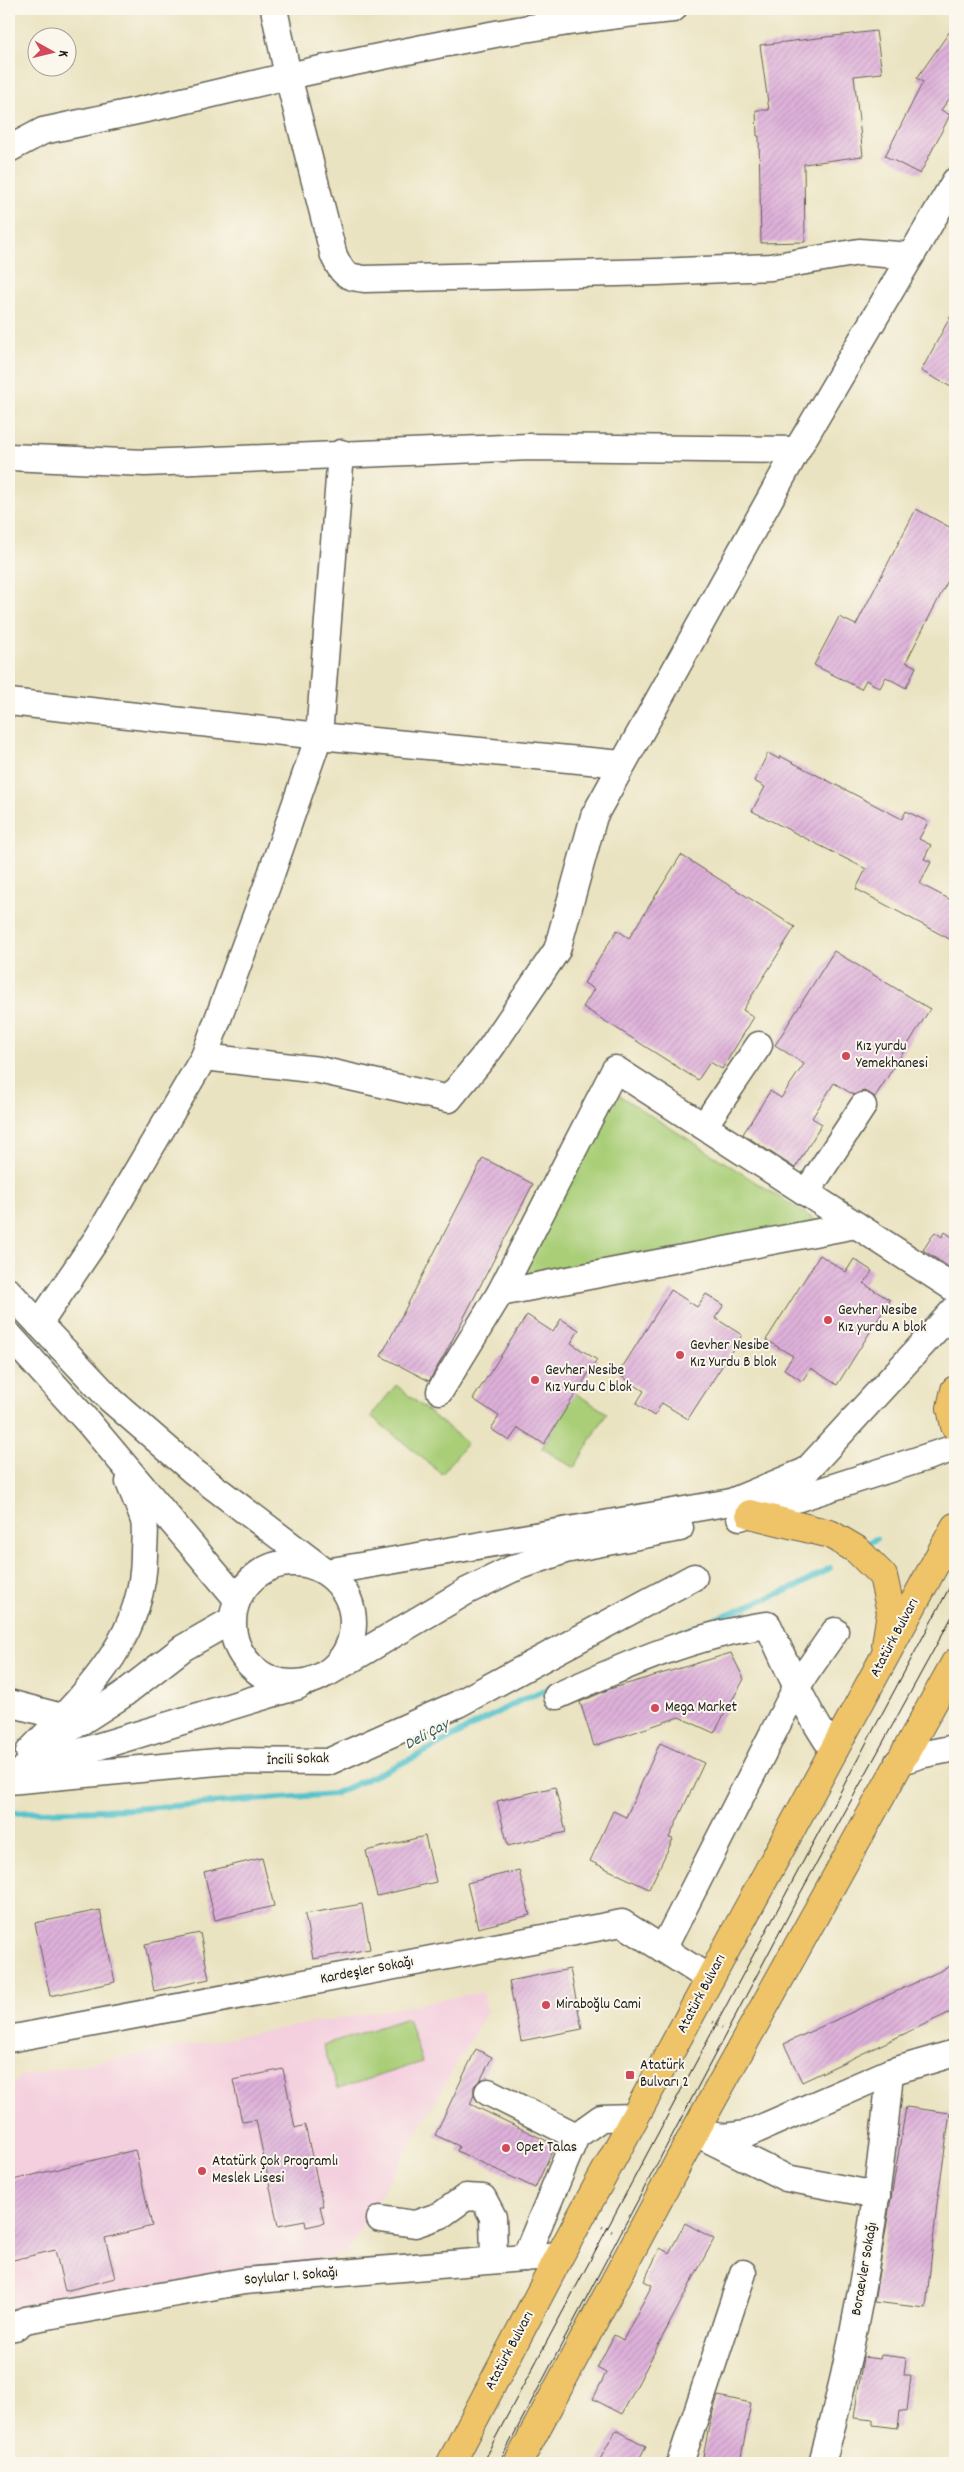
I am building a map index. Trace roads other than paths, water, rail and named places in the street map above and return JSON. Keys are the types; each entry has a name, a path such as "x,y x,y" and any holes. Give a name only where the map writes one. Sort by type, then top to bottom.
{"main road":[{"path":"955,1390 952,1408 955,1426"},
{"path":"750,1514 830,1534 858,1550 883,1576 891,1612 884,1658"},
{"name":"Atatürk Bulvarı","path":"452,2463 560,2255 955,1526"},
{"path":"518,2463 694,2132 898,1762 955,1665"}],"street":[{"path":"274,9 288,76 334,256 347,276 364,280 658,272 771,267 860,252 911,256"},
{"path":"9,149 42,130 174,103 288,76 570,15 608,15 673,9"},
{"path":"204,1057 319,1070 449,1099 490,1049 557,950 594,816 798,450 955,181"},
{"path":"9,457 145,463 529,447 798,450"},
{"path":"39,1324 98,1237 204,1057 319,736 341,454"},
{"path":"9,702 319,736 622,764"},
{"path":"704,1126 759,1045"},
{"path":"19,1758 121,1696 235,1609 249,1582 266,1569 286,1563 306,1564 326,1572 730,1502 806,1471 955,1303 856,1225 615,1068 500,1294 440,1392"},
{"path":"806,1192 863,1106"},
{"path":"500,1294 856,1225"},
{"path":"9,1292 111,1400 194,1472 326,1572 345,1592 351,1604 354,1623 351,1643 342,1660 320,1678 292,1684 273,1681 256,1672 243,1658 235,1640 235,1609 122,1462 9,1335"},
{"path":"9,1773 320,1678 467,1591 512,1569 565,1550 734,1519 955,1448"},
{"path":"19,1758 82,1696 119,1647 138,1606 144,1562 144,1523 122,1462"},
{"name":"İncili Sokak","path":"9,1781 228,1761 328,1762 458,1704 694,1576"},
{"path":"557,1696 642,1660 735,1629 768,1625 797,1686 823,1735 834,1750"},
{"path":"663,1949 797,1686 836,1631"},
{"path":"9,1703 62,1717"},
{"path":"898,1762 920,1755 955,1748"},
{"name":"Kardeşler Sokağı","path":"9,2039 622,1923 710,1979"},
{"path":"694,2132 724,2137 747,2134 890,2072 955,2053"},
{"name":"Boraevler Sokağı","path":"822,2463 850,2351 877,2195 890,2072"},
{"path":"488,2092 576,2136"},
{"path":"525,2258 576,2136 601,2118 635,2117"},
{"path":"694,2132 786,2178 877,2195"},
{"path":"380,2218 415,2224 442,2214 466,2197 483,2198 493,2217 494,2260"},
{"name":"Soylular 1. Sokağı","path":"14,2321 244,2281 560,2255"},
{"path":"680,2463 743,2273"}],"waterway":[{"name":"Deli Çay","path":"865,1545 876,1539"},
{"name":"Deli Çay","path":"683,1632 800,1585 830,1568"},
{"name":"Deli Çay","path":"9,1813 132,1809 334,1794 415,1757 519,1701 552,1687"}],"tram line":[{"path":"482,2463 955,1577"},
{"path":"499,2463 795,1903 955,1611"}],"place":[{"name":"Kız yurdu Yemekhanesi","path":"846,1056"},
{"name":"Gevher Nesibe Kız yurdu A blok","path":"828,1320"},
{"name":"Gevher Nesibe Kız Yurdu B blok","path":"680,1355"},
{"name":"Gevher Nesibe Kız Yurdu C blok","path":"535,1380"},
{"name":"Mega Market","path":"655,1708"},
{"name":"Miraboğlu Cami","path":"546,2005"},
{"name":"Atatürk Bulvarı 2","path":"630,2075"},
{"name":"Opet Talas","path":"506,2148"},
{"name":"Atatürk Çok Programlı Meslek Lisesi","path":"202,2171"}]}
